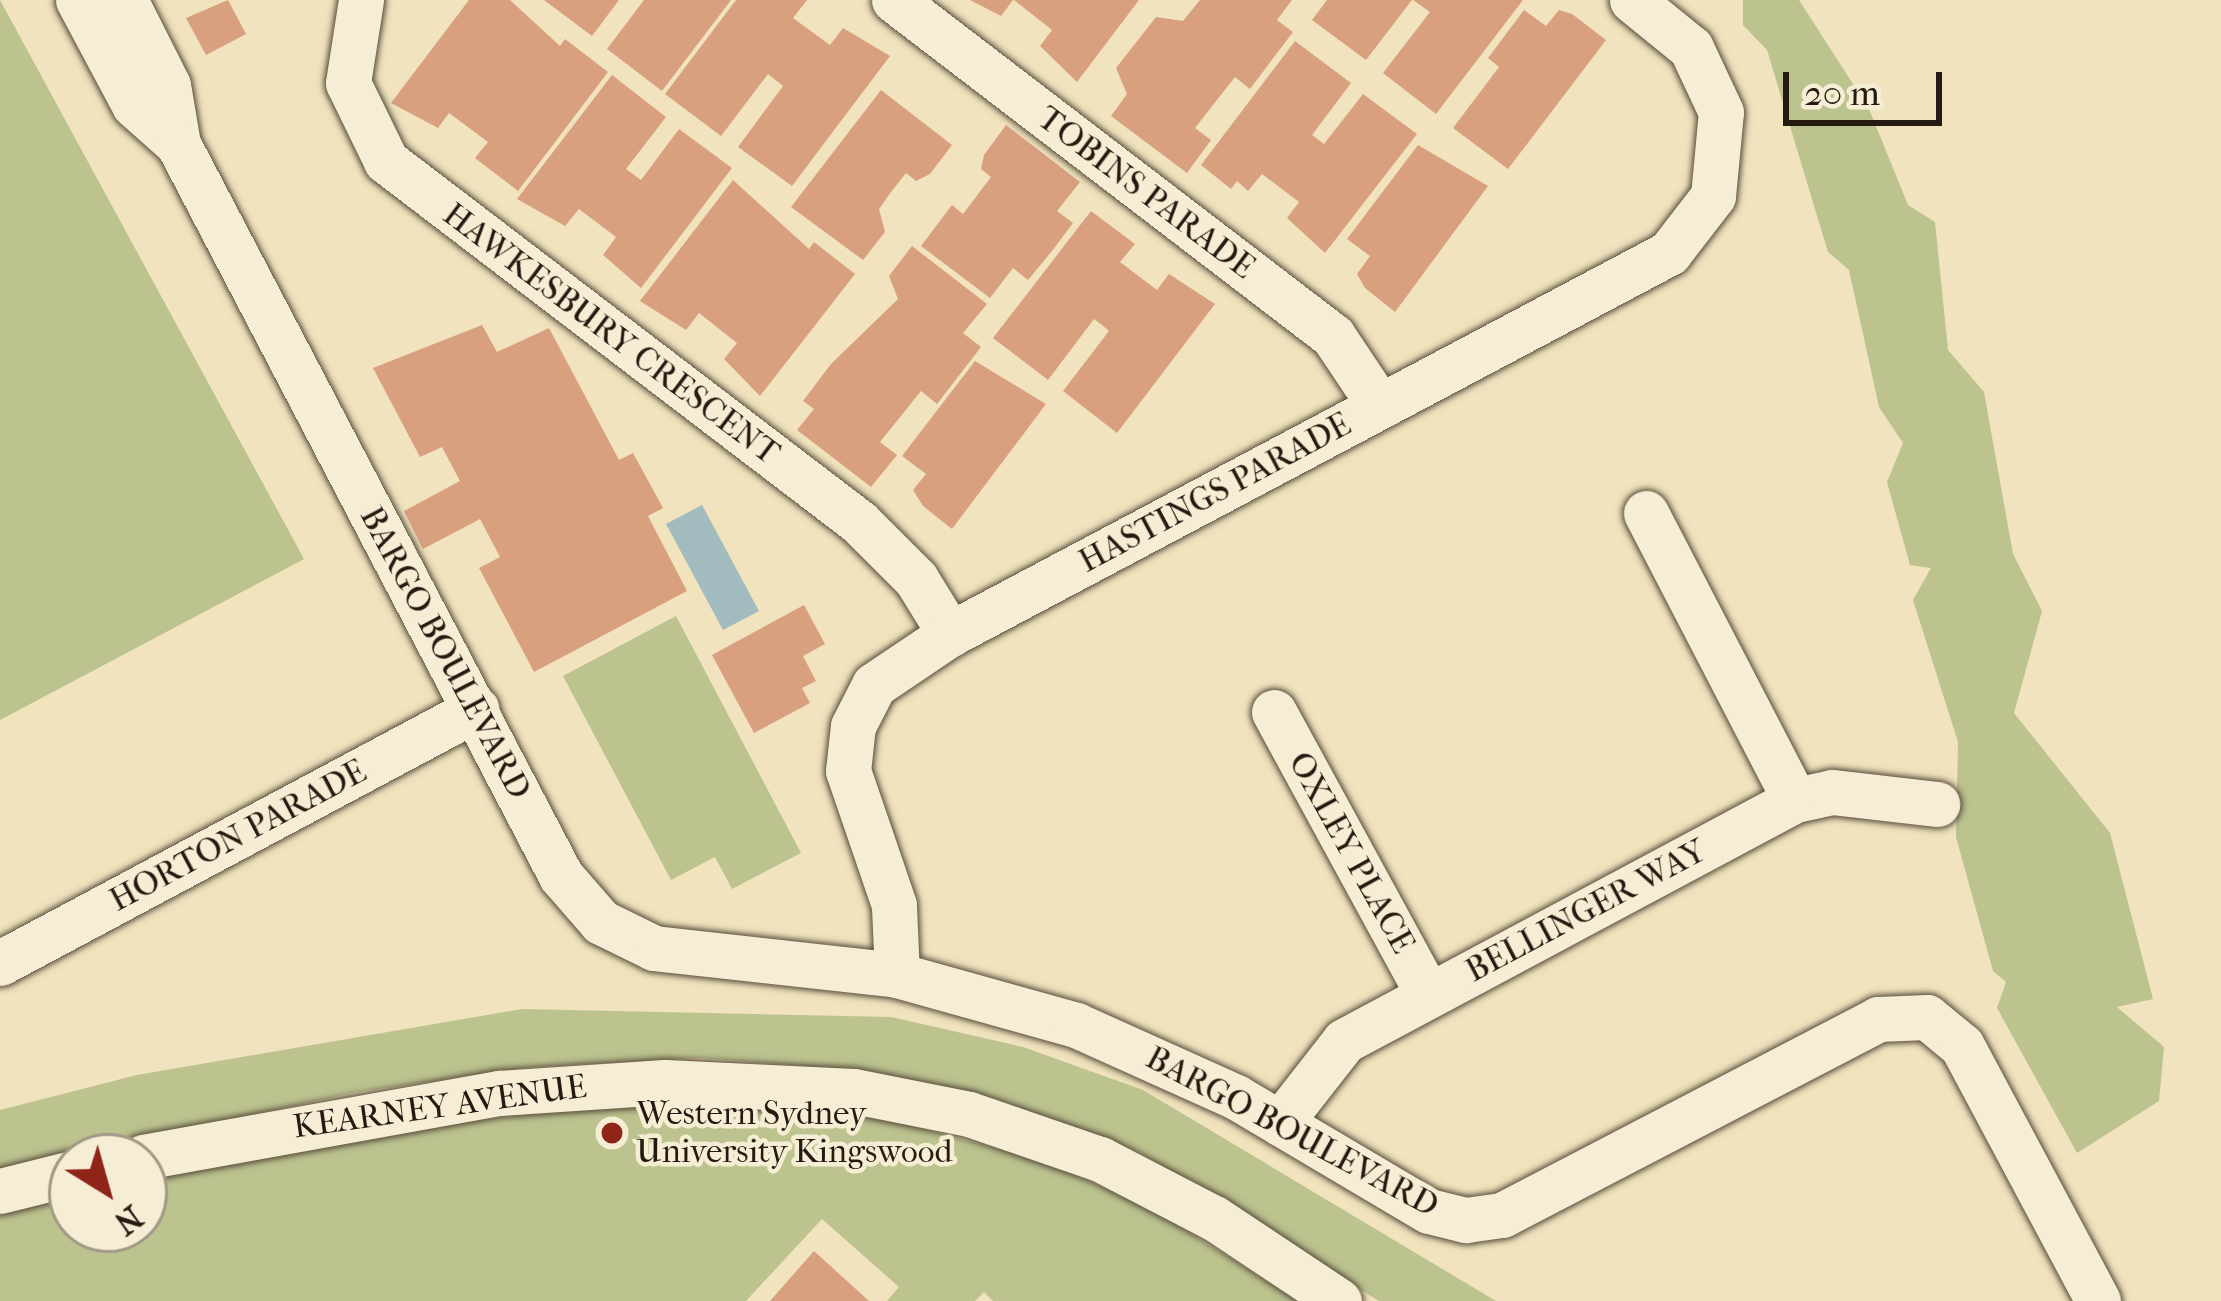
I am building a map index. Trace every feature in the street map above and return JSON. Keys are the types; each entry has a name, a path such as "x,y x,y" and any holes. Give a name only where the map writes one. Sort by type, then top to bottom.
{"street":[{"name":"BARGO BOULEVARD","path":"77,0 134,105 178,145"},
{"name":"BARGO BOULEVARD","path":"125,0 168,85 178,145 561,875 601,922 670,950 897,975 1076,1024 1280,1123 1429,1211 1491,1218 1879,1018 1917,1015 1962,1046 2098,1301"},
{"name":"HAWKESBURY CRESCENT","path":"361,0 348,83 358,119 386,160 859,522 916,579 950,634"},
{"name":"TOBINS PARADE","path":"894,0 1333,336 1379,405"},
{"name":"HASTINGS PARADE","path":"897,975 897,919 854,808 849,748 874,686 950,634 1642,271 1683,240 1718,179 1724,135 1714,87 1690,48 1632,0"},
{"path":"1646,513 1795,800"},
{"name":"HORTON PARADE","path":"0,963 476,709"},
{"name":"OXLEY PLACE","path":"1274,712 1428,994"},
{"name":"BELLINGER WAY","path":"1280,1123 1331,1049 1795,800 1832,792 1936,804"},
{"name":"KEARNEY AVENUE","path":"168,1152 499,1093 665,1082 854,1091 969,1114 1100,1159 1214,1218 1339,1301"},
{"path":"0,1191 48,1179"}],"green space":[{"path":"0,0 304,559 0,720"},
{"path":"1743,0 1799,0 1869,109 1908,205 1935,222 1948,350 1984,392 2013,554 2042,611 2014,713 2110,833 2153,999 2117,1007 2164,1047 2159,1101 2077,1153 1997,1008 2006,982 1993,971 1956,837 1958,742 1913,600 1931,568 1910,565 1887,482 1903,443 1879,407 1849,270 1828,252 1767,50 1743,25"},
{"path":"676,616 801,853 732,889 715,857 671,880 563,676"},
{"path":"522,1009 891,1017 1023,1047 1143,1090 1496,1301 1379,1301 1139,1152 994,1098 871,1071 700,1058 530,1067 357,1092 167,1133 48,1133 48,1159 0,1169 0,1110 137,1075"},
{"path":"739,1105 889,1120 1045,1161 1158,1213 1298,1301 993,1301 984,1292 975,1301 887,1301 899,1287 822,1219 746,1301 0,1301 0,1214 48,1202 48,1253 168,1253 168,1175 418,1127 588,1107"}],"water":[{"path":"702,505 759,611 723,630 666,524"}],"building":[{"path":"228,0 246,34 206,55 186,18"},
{"path":"469,0 510,0 560,46 565,39 608,72 518,191 475,158 488,142 449,113 438,128 391,103"},
{"path":"544,0 619,0 592,36"},
{"path":"644,0 731,0 662,91 607,49"},
{"path":"736,0 807,0 793,18 830,45 843,28 890,56 792,186 738,147 783,86 768,74 721,136 665,94"},
{"path":"970,0 1013,0 1001,16"},
{"path":"1014,0 1139,0 1077,82 1040,46 1052,30"},
{"path":"1200,0 1292,0 1277,20 1293,32 1250,89 1235,77 1195,128 1211,140 1187,173 1111,116 1127,94 1116,68 1156,17 1183,21"},
{"path":"1327,0 1412,0 1366,60 1312,20"},
{"path":"1413,0 1523,0 1436,114 1383,73 1430,12"},
{"path":"1524,10 1546,26 1559,10 1572,14 1606,40 1508,169 1453,128 1499,67 1488,58"},
{"path":"1295,41 1351,83 1312,135 1324,144 1363,94 1417,134 1325,253 1287,218 1299,202 1262,174 1248,191 1237,181 1231,189 1201,165"},
{"path":"612,75 666,117 626,169 641,180 679,129 732,168 641,288 603,255 616,237 579,209 565,226 517,199"},
{"path":"881,90 952,145 930,174 916,181 906,173 891,192 879,209 885,232 863,260 791,207"},
{"path":"1006,125 1080,182 1057,211 1073,223 1052,251 1028,280 1013,268 990,298 921,246 952,205 963,214 991,177 981,169 984,155"},
{"path":"1418,145 1488,186 1395,312 1365,288 1357,274 1370,256 1347,239"},
{"path":"733,180 809,249 814,242 855,274 760,396 724,359 737,343 699,313 686,330 640,301"},
{"path":"1091,211 1135,244 1120,262 1157,290 1169,274 1215,304 1117,433 1063,391 1109,331 1102,325 1094,319 1048,380 993,338"},
{"path":"912,246 987,304 963,333 981,347 937,404 921,391 880,442 897,455 871,487 797,430 814,409 803,401 831,364 898,299 889,276"},
{"path":"482,325 497,352 549,328 619,460 633,453 663,508 648,516 687,591 534,672 479,568 500,557 480,519 423,549 404,511 460,481 442,447 420,457 373,368"},
{"path":"975,361 1046,404 952,529 923,506 913,490 926,474 902,456"},
{"path":"804,605 825,644 803,656 816,681 802,688 810,703 754,733 712,655"},
{"path":"814,1251 869,1301 770,1301"}],"place":[{"name":"Western Sydney University Kingswood","path":"612,1133"}]}
